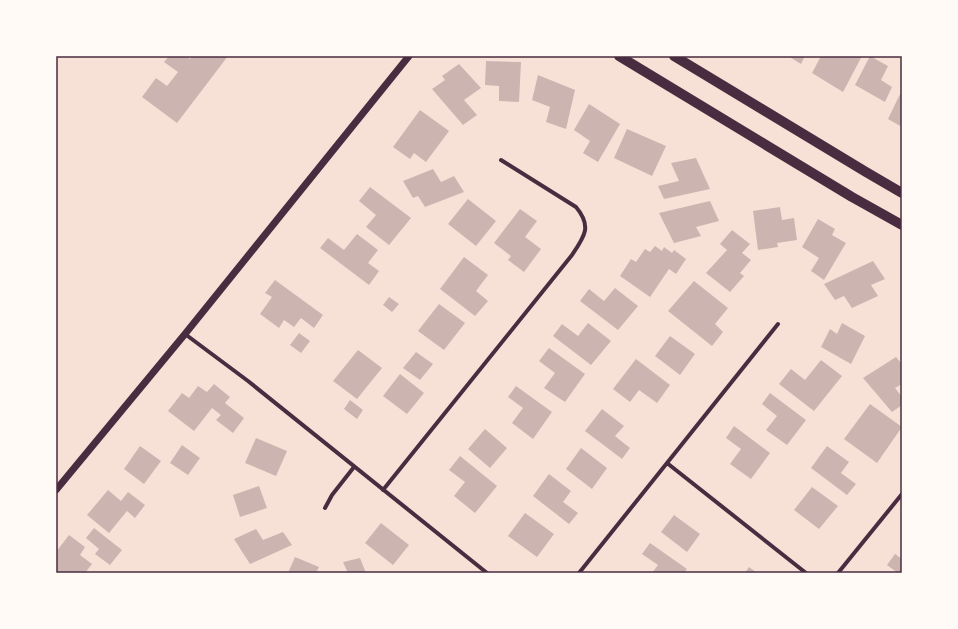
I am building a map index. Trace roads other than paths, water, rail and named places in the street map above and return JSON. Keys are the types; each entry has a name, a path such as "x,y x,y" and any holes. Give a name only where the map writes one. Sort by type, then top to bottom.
{"main road":[{"path":"619,56 852,197 902,225"},
{"path":"674,56 902,193"}],"street":[{"path":"56,490 185,334 409,56"},
{"path":"383,490 572,255 582,240 585,228 584,221 582,214 576,207 501,160"},
{"path":"580,573 778,324"},
{"path":"185,334 248,381 487,573"},
{"path":"667,463 806,573"},
{"path":"325,508 332,495 354,467"},
{"path":"838,573 902,494"}]}
